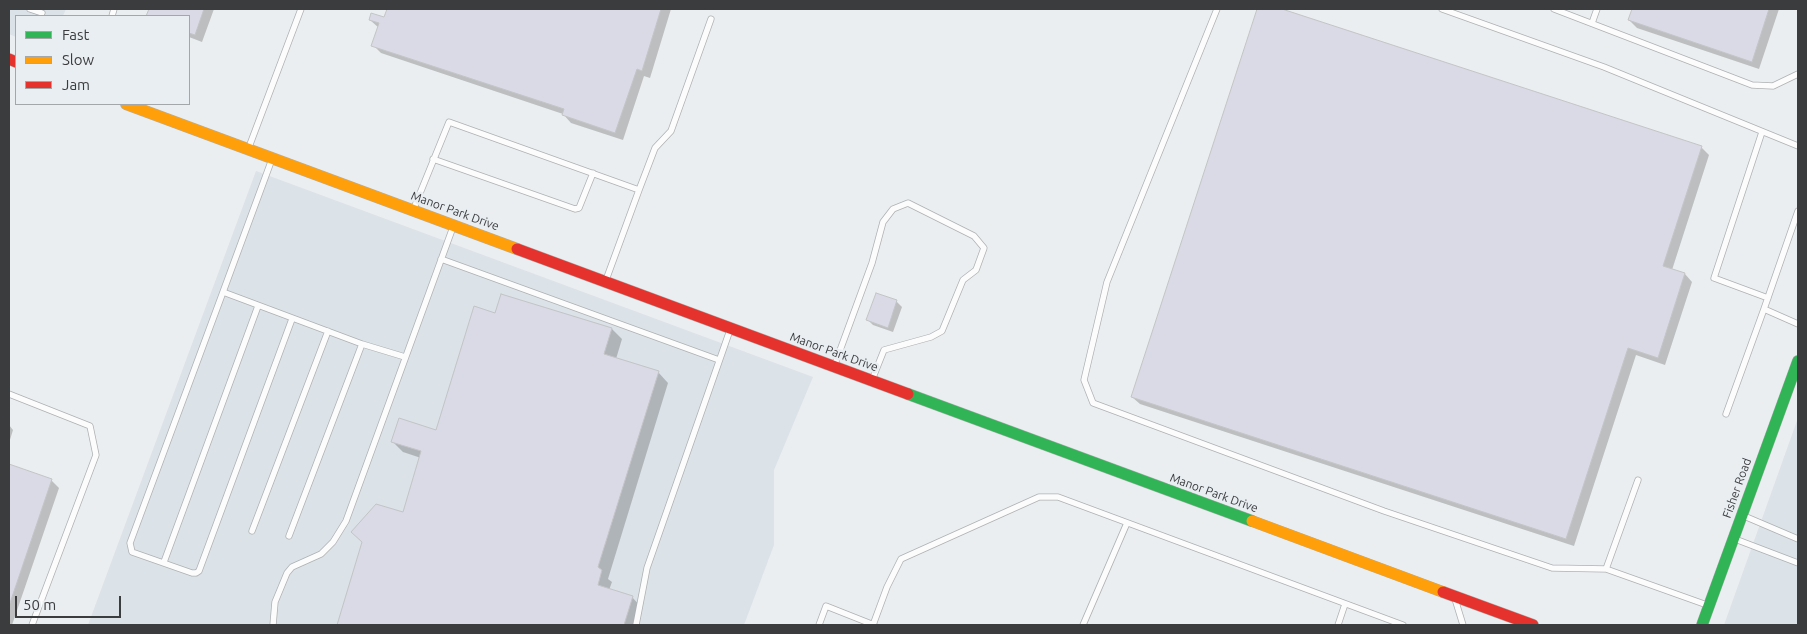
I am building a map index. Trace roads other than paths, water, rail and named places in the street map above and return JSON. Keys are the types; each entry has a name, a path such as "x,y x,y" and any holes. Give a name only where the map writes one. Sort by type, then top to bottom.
{"street":[{"name":"Manor Park Drive","path":"129,105 1533,625"},
{"name":"Fisher Road","path":"1702,625 1798,361"}],"lane":[{"path":"30,9 42,13"},
{"path":"248,150 301,9"},
{"path":"1217,9 1107,282 1084,380 1093,403 1384,511 1552,568 1606,569 1709,606"},
{"path":"1442,9 1604,67 1798,146"},
{"path":"1554,9 1570,11 1592,23 1752,86 1773,86 1798,74"},
{"path":"1592,23 1597,9"},
{"path":"606,282 655,148 671,131 711,19"},
{"path":"414,210 447,123 451,122 639,190"},
{"path":"1762,132 1714,278 1768,298"},
{"path":"272,158 130,543 132,552 192,573 199,571 292,318"},
{"path":"433,159 577,209 593,173"},
{"path":"834,366 872,262 883,222 893,209 908,203 974,236 984,248 976,270 963,280 942,331 931,338 884,350 871,380"},
{"path":"1726,414 1798,211"},
{"path":"272,625 275,602 287,573 292,567 322,554 333,542 346,521 453,225"},
{"path":"441,258 719,360"},
{"path":"223,292 362,344 406,357"},
{"path":"164,562 258,306"},
{"path":"1764,309 1798,324"},
{"path":"636,625 647,568 731,328"},
{"path":"252,531 328,331"},
{"path":"289,536 362,344"},
{"path":"9,394 90,426 96,455 32,625"},
{"path":"1606,569 1638,480"},
{"path":"819,625 826,606 874,625 887,586 901,559 1039,497 1058,497 1404,625"},
{"path":"1742,515 1798,539"},
{"path":"1083,625 1127,523"},
{"path":"1734,539 1798,563"},
{"path":"1454,596 1464,625"},
{"path":"1338,625 1345,604"}]}
